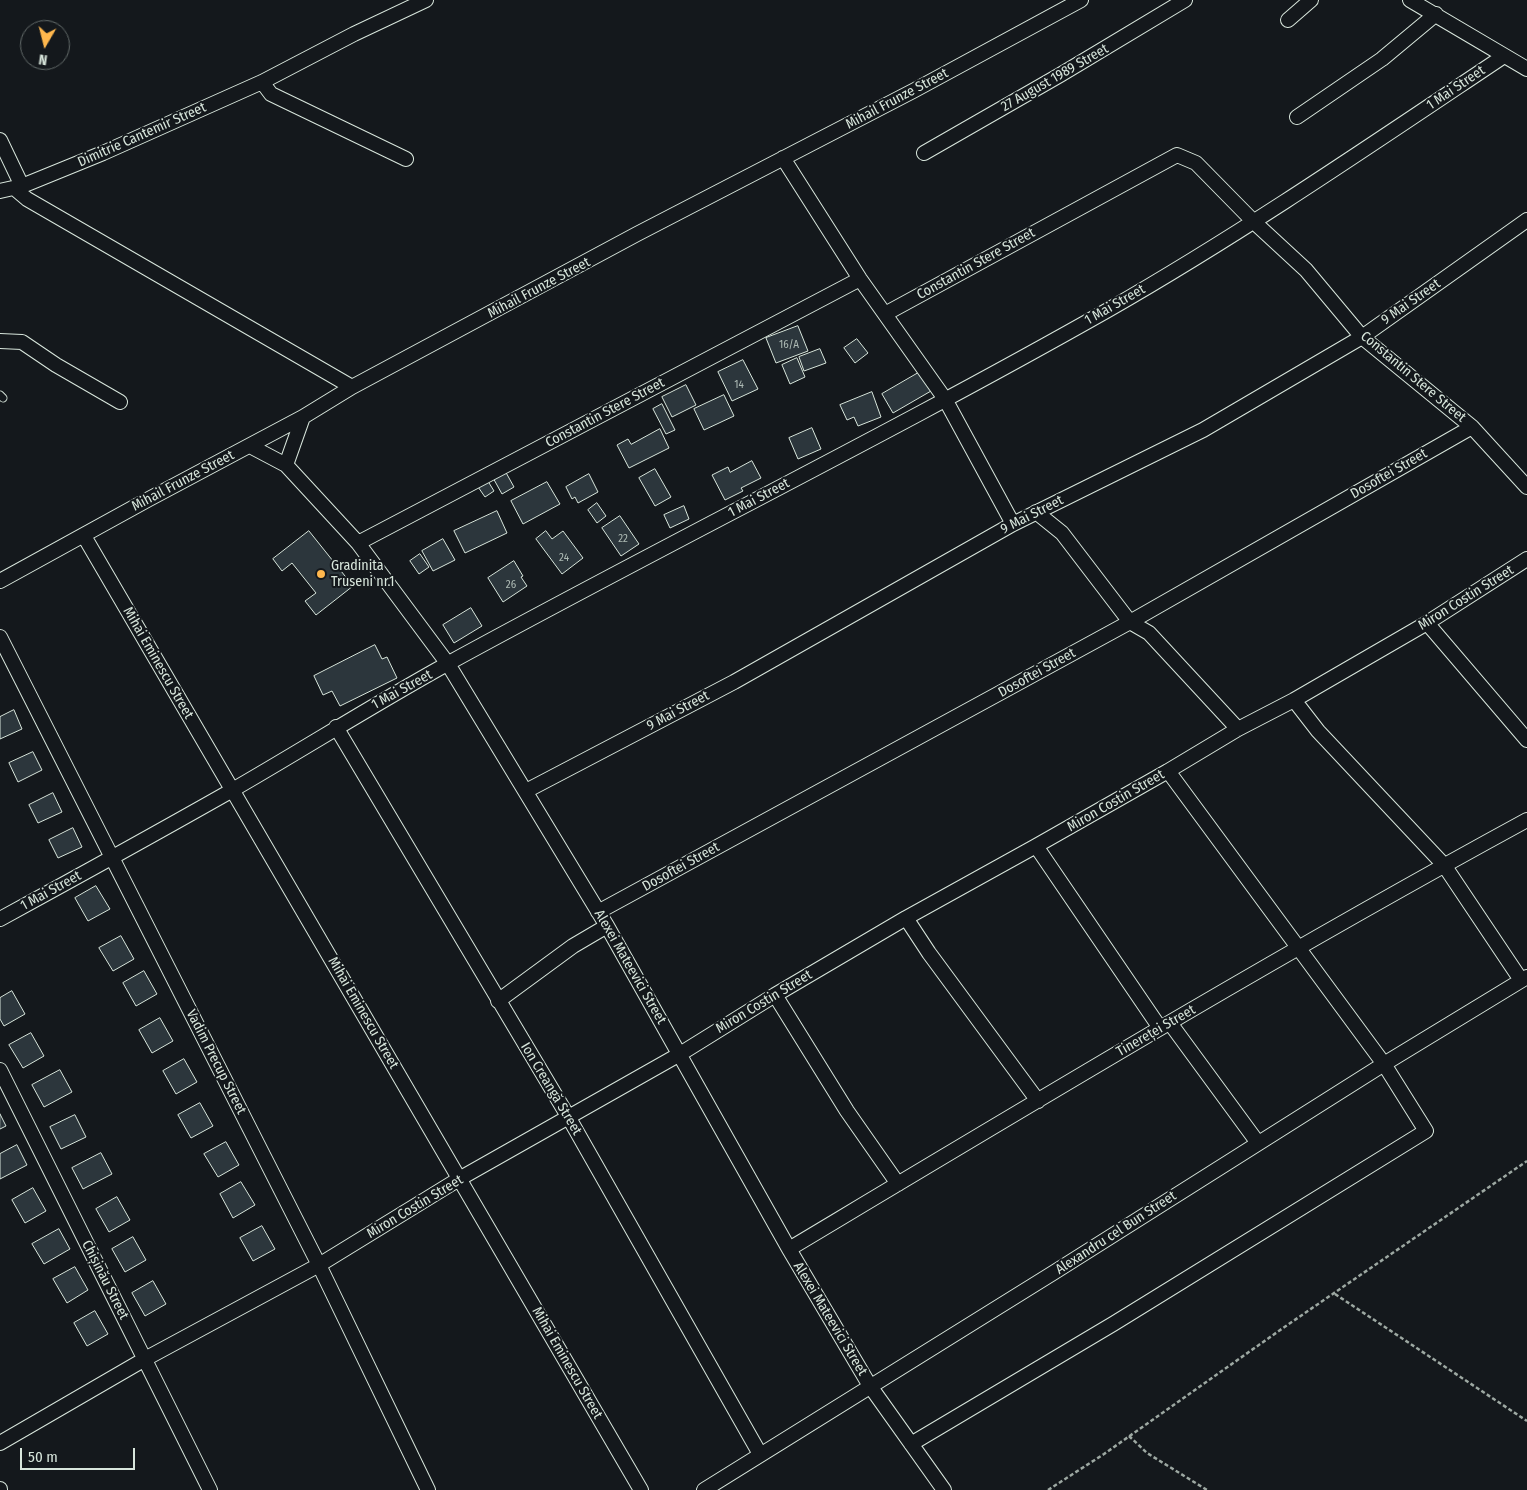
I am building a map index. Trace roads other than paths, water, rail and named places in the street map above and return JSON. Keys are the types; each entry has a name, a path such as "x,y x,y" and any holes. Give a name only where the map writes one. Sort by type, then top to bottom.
{"street":[{"name":"Dimitrie Cantemir Street","path":"0,191 18,187 103,154 262,82 354,34 426,0"},
{"name":"Mihail Frunze Street","path":"0,581 637,234 1081,0"},
{"name":"27 August 1989 Street","path":"924,153 1185,0"},
{"path":"1288,20 1311,0"},
{"path":"1410,0 1527,70"},
{"path":"1297,117 1382,59 1436,14"},
{"name":"1 Mai Street","path":"0,919 113,858 232,790 336,727 448,664 945,399 1109,309 1254,222 1504,56"},
{"path":"262,82 271,94 406,159"},
{"path":"0,140 18,187 27,200 352,388"},
{"name":"Constantin Stere Street","path":"885,314 1177,154 1196,163 1254,222 1306,270 1362,336 1472,427 1527,487"},
{"path":"783,158 860,279 945,399 1013,524"},
{"name":"9 Mai Street","path":"526,790 734,682 1013,524 1203,430 1362,336 1527,220"},
{"name":"Constantin Stere Street","path":"358,543 860,279"},
{"path":"0,341 22,342 56,365 120,402"},
{"path":"286,465 303,417"},
{"name":"Dosoftei Street","path":"598,912 1130,622 1472,427"},
{"name":"Alexei Mateevici Street","path":"250,446 286,465 358,543 448,664 607,926 789,1249 870,1386 944,1490"},
{"path":"1036,512 1062,533 1130,622 1149,633 1238,729"},
{"name":"Mihai Eminescu Street","path":"84,536 641,1490"},
{"name":"Miron Costin Street","path":"0,1443 145,1359 319,1265 459,1179 680,1054 775,995 906,918 1427,623 1527,559"},
{"path":"1427,623 1527,740"},
{"name":"Vadim Precup Street","path":"0,637 319,1265 428,1490"},
{"path":"1294,700 1343,759 1444,865 1524,979"},
{"name":"Ion Creangă Street","path":"336,727 569,1118 760,1454"},
{"path":"911,1444 1113,1324 1426,1131 1384,1064 1168,771"},
{"name":"Tinereței Street","path":"789,1249 1165,1025 1444,865 1527,820"},
{"path":"1036,846 1165,1025 1258,1143"},
{"path":"906,918 929,954 1038,1101"},
{"path":"498,1001 574,946 607,926"},
{"name":"Alexandru cel Bun Street","path":"704,1490 1053,1274 1384,1064 1524,979"},
{"path":"775,995 847,1111 898,1184"},
{"name":"Chișinău Street","path":"0,1070 210,1490"}],"place":[{"name":"Gradinita Truseni nr.1","path":"321,574"}]}
